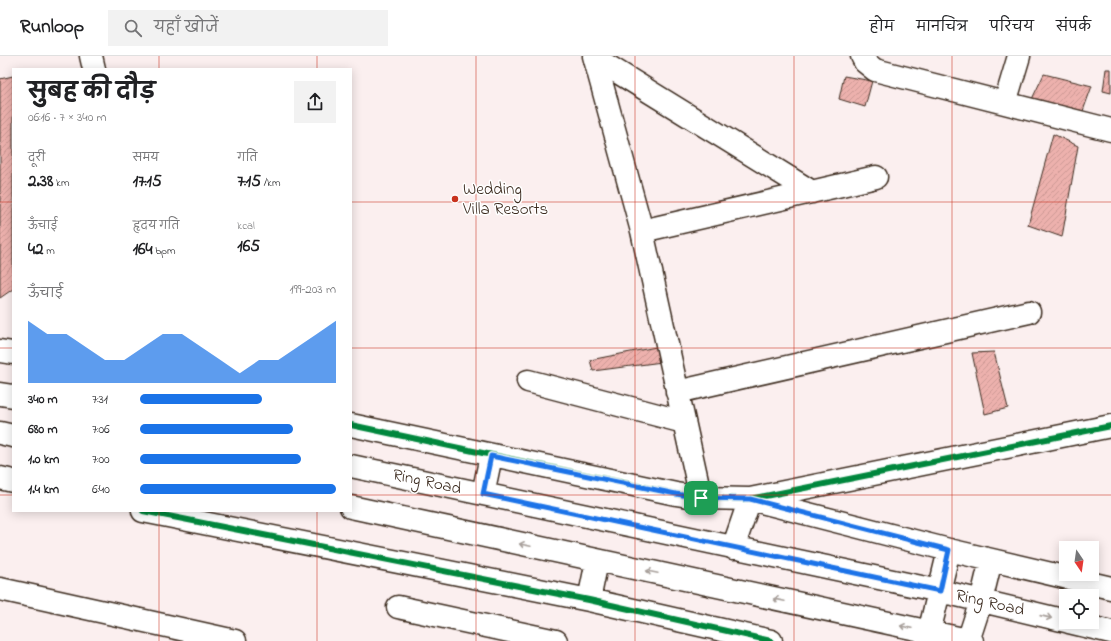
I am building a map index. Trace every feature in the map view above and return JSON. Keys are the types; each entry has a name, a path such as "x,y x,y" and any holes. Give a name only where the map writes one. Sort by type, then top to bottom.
{"street":[{"path":"90,56 94,68"},
{"path":"862,56 865,62 875,70 1111,130"},
{"path":"1005,103 1019,56"},
{"path":"595,57 812,192"},
{"path":"595,57 642,231 701,498"},
{"path":"642,231 876,177"},
{"path":"677,392 1029,312"},
{"path":"0,351 12,354"},
{"path":"528,381 684,422"},
{"path":"0,394 12,396"},
{"path":"352,425 491,456 701,498 750,499 1111,426"},
{"path":"0,433 12,436"},
{"path":"483,494 491,456"},
{"name":"Ring Road","path":"352,466 940,591 1059,620"},
{"path":"0,478 12,481"},
{"path":"732,548 750,499"},
{"path":"750,499 949,550 1111,588"},
{"path":"352,507 597,560 928,637 969,641 991,560"},
{"path":"148,512 589,600 771,641"},
{"path":"928,637 949,550"},
{"path":"589,600 597,560"},
{"path":"0,589 235,641"},
{"path":"398,607 556,641"},
{"name":"Ring Road","path":"1098,629 1111,632"}],"building":[{"path":"1106,69 1111,69 1111,93 1103,91"},
{"path":"1044,74 1092,86 1083,111 1032,99"},
{"path":"12,76 12,290 0,298 0,79"},
{"path":"844,76 872,81 865,107 839,99"},
{"path":"1053,134 1078,146 1062,237 1028,225"},
{"path":"656,347 662,362 593,371 590,360"},
{"path":"994,352 1008,408 985,414 972,353"}],"cycle path":[{"path":"352,425 676,494 701,498 750,499 1111,426"},
{"path":"148,512 589,600 771,641"}],"place":[{"name":"Wedding Villa Resorts","path":"455,199"}],"route":[{"path":"491,456 701,498 750,499 949,550 940,591 483,494 491,456"}]}
